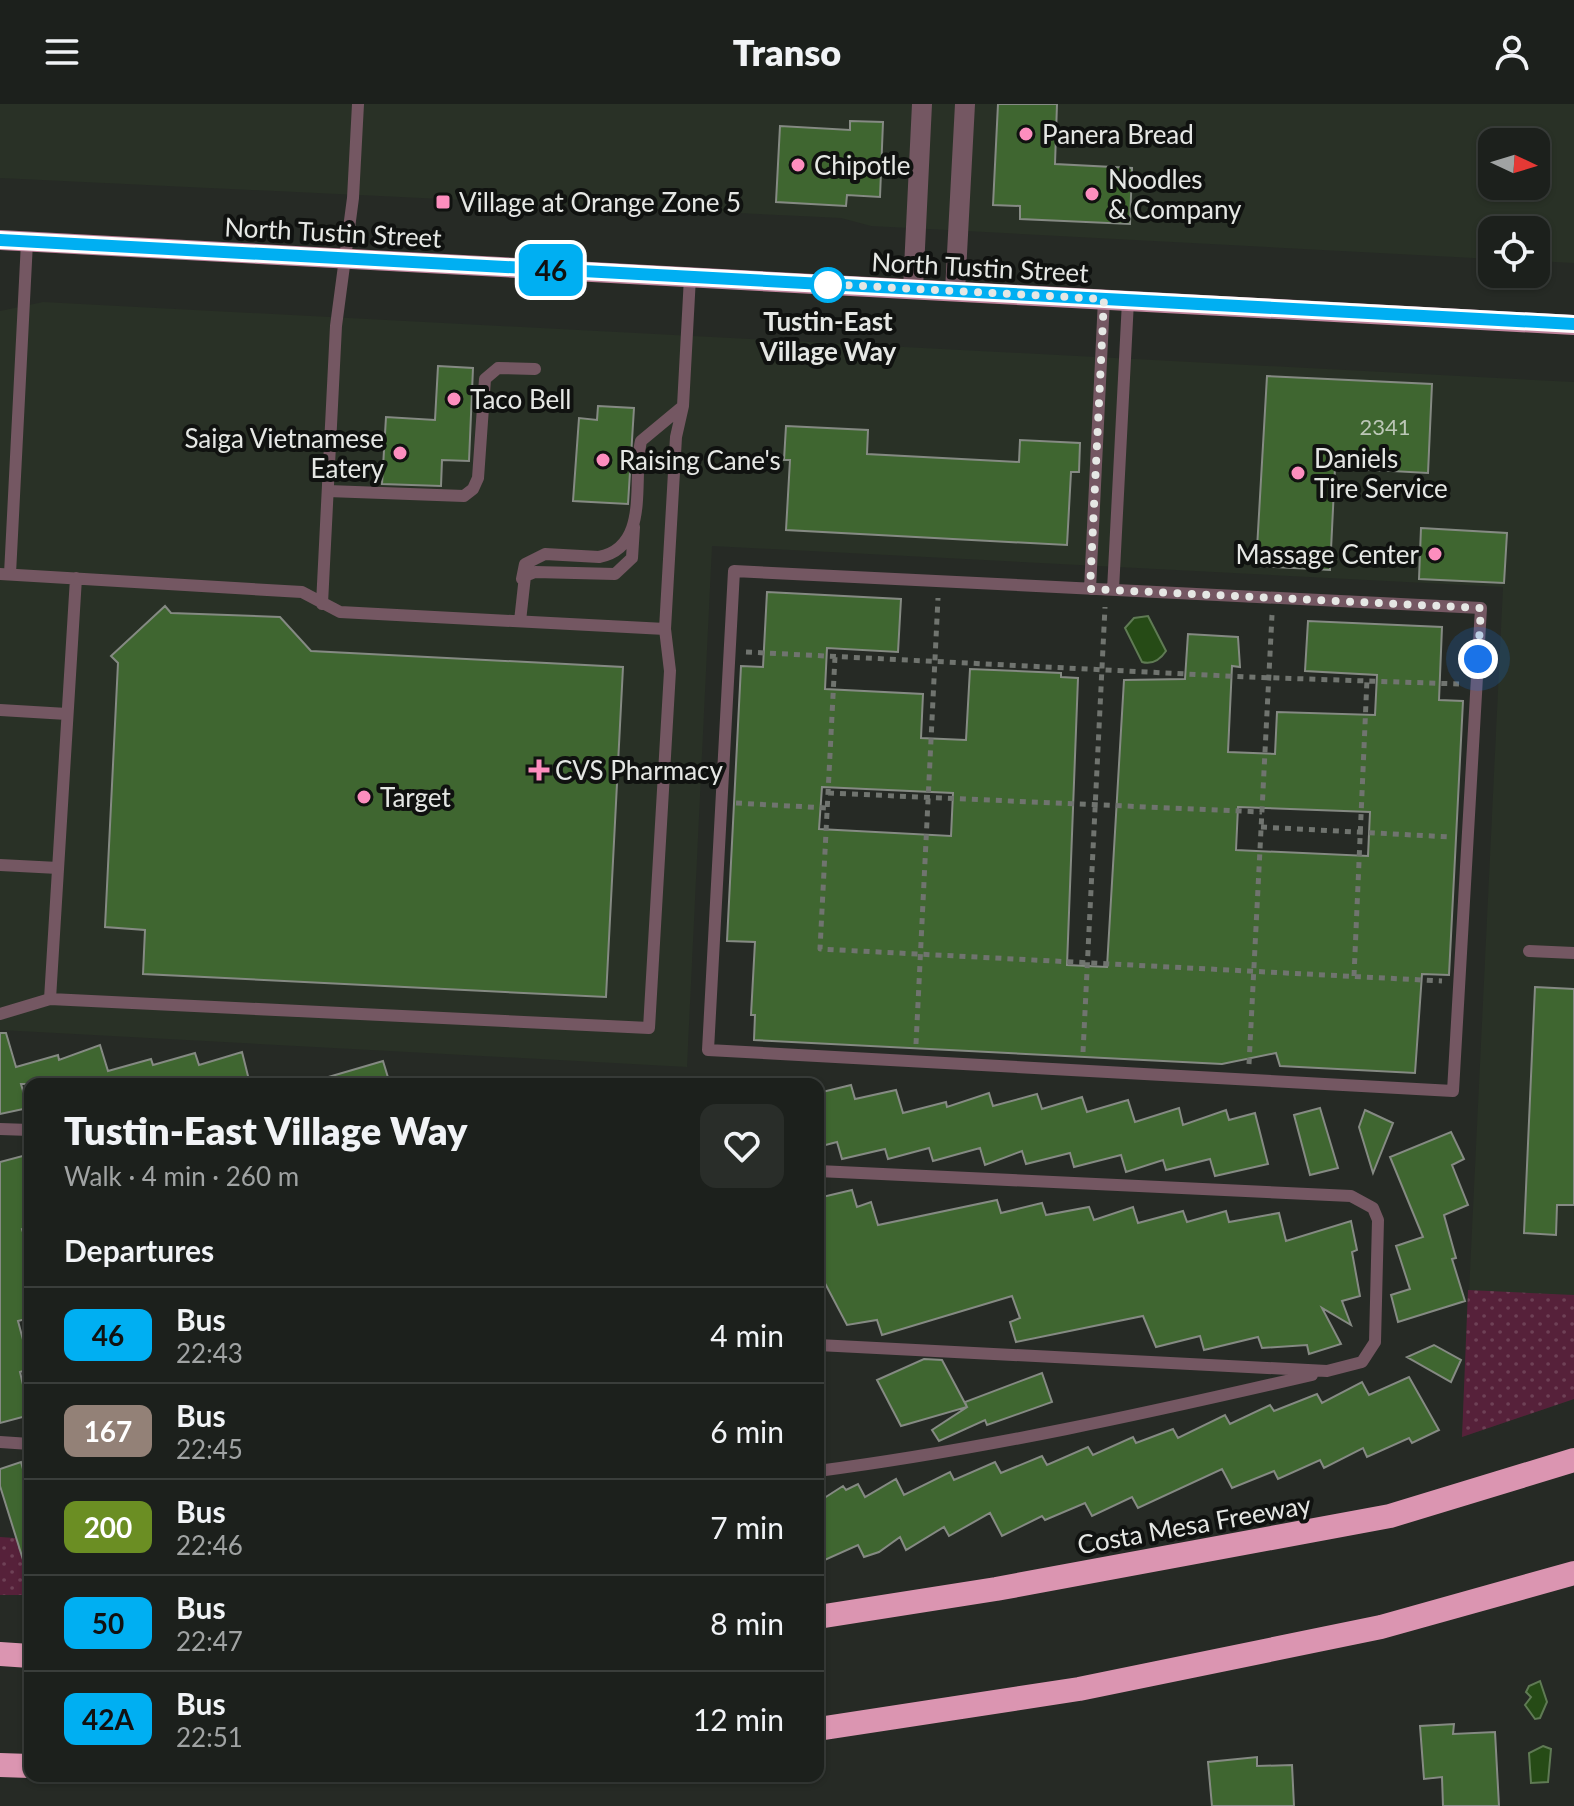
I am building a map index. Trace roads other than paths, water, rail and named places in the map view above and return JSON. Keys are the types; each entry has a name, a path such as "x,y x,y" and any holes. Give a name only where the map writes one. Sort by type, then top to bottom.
{"highway":[{"name":"Costa Mesa Freeway","path":"824,1616 996,1589 1390,1516 1574,1460"},
{"path":"824,1728 1079,1689 1366,1630 1574,1573"},
{"path":"0,1654 24,1656"},
{"path":"0,1765 24,1766"}],"main road":[{"name":"North Tustin Street","path":"0,240 1574,325"}],"street":[{"path":"913,289 922,104"},
{"path":"955,291 965,104"}],"lane":[{"path":"322,604 336,326 347,259 358,104"},
{"path":"27,242 5,574 302,592 340,612 665,629"},
{"path":"0,1014 50,999 649,1028 670,671 665,629 676,437 683,406 690,277"},
{"path":"1090,589 1104,299"},
{"path":"1109,590 1128,301"},
{"path":"328,491 464,496 473,489 478,478 485,379 498,368 535,369"},
{"path":"522,579 535,572 615,574 632,558 641,441 683,406"},
{"path":"520,621 525,564 536,555 609,555 634,527"},
{"path":"734,571 1090,589 1481,608 1453,1091 708,1050 734,571"},
{"path":"50,999 76,578"},
{"path":"0,710 67,714"},
{"path":"0,865 58,868"},
{"path":"1529,951 1574,953"},
{"path":"0,1129 24,1130"},
{"path":"824,1171 1351,1196 1373,1208 1378,1220 1375,1342 1362,1362 1218,1398 974,1447 824,1470"},
{"path":"824,1345 1327,1371"},
{"path":"0,1442 24,1444"}],"place":[{"name":"Panera Bread","path":"1026,134"},
{"name":"Chipotle","path":"798,165"},
{"name":"Noodles & Company","path":"1092,194"},
{"name":"Village at Orange Zone 5","path":"443,202"},
{"name":"Tustin-East Village Way","path":"828,285"},
{"name":"Taco Bell","path":"454,399"},
{"name":"Saiga Vietnamese Eatery","path":"400,453"},
{"name":"Raising Cane's","path":"603,460"},
{"name":"Daniels Tire Service","path":"1298,473"},
{"name":"Massage Center","path":"1435,554"},
{"name":"CVS Pharmacy","path":"539,770"},
{"name":"Target","path":"364,797"}]}
